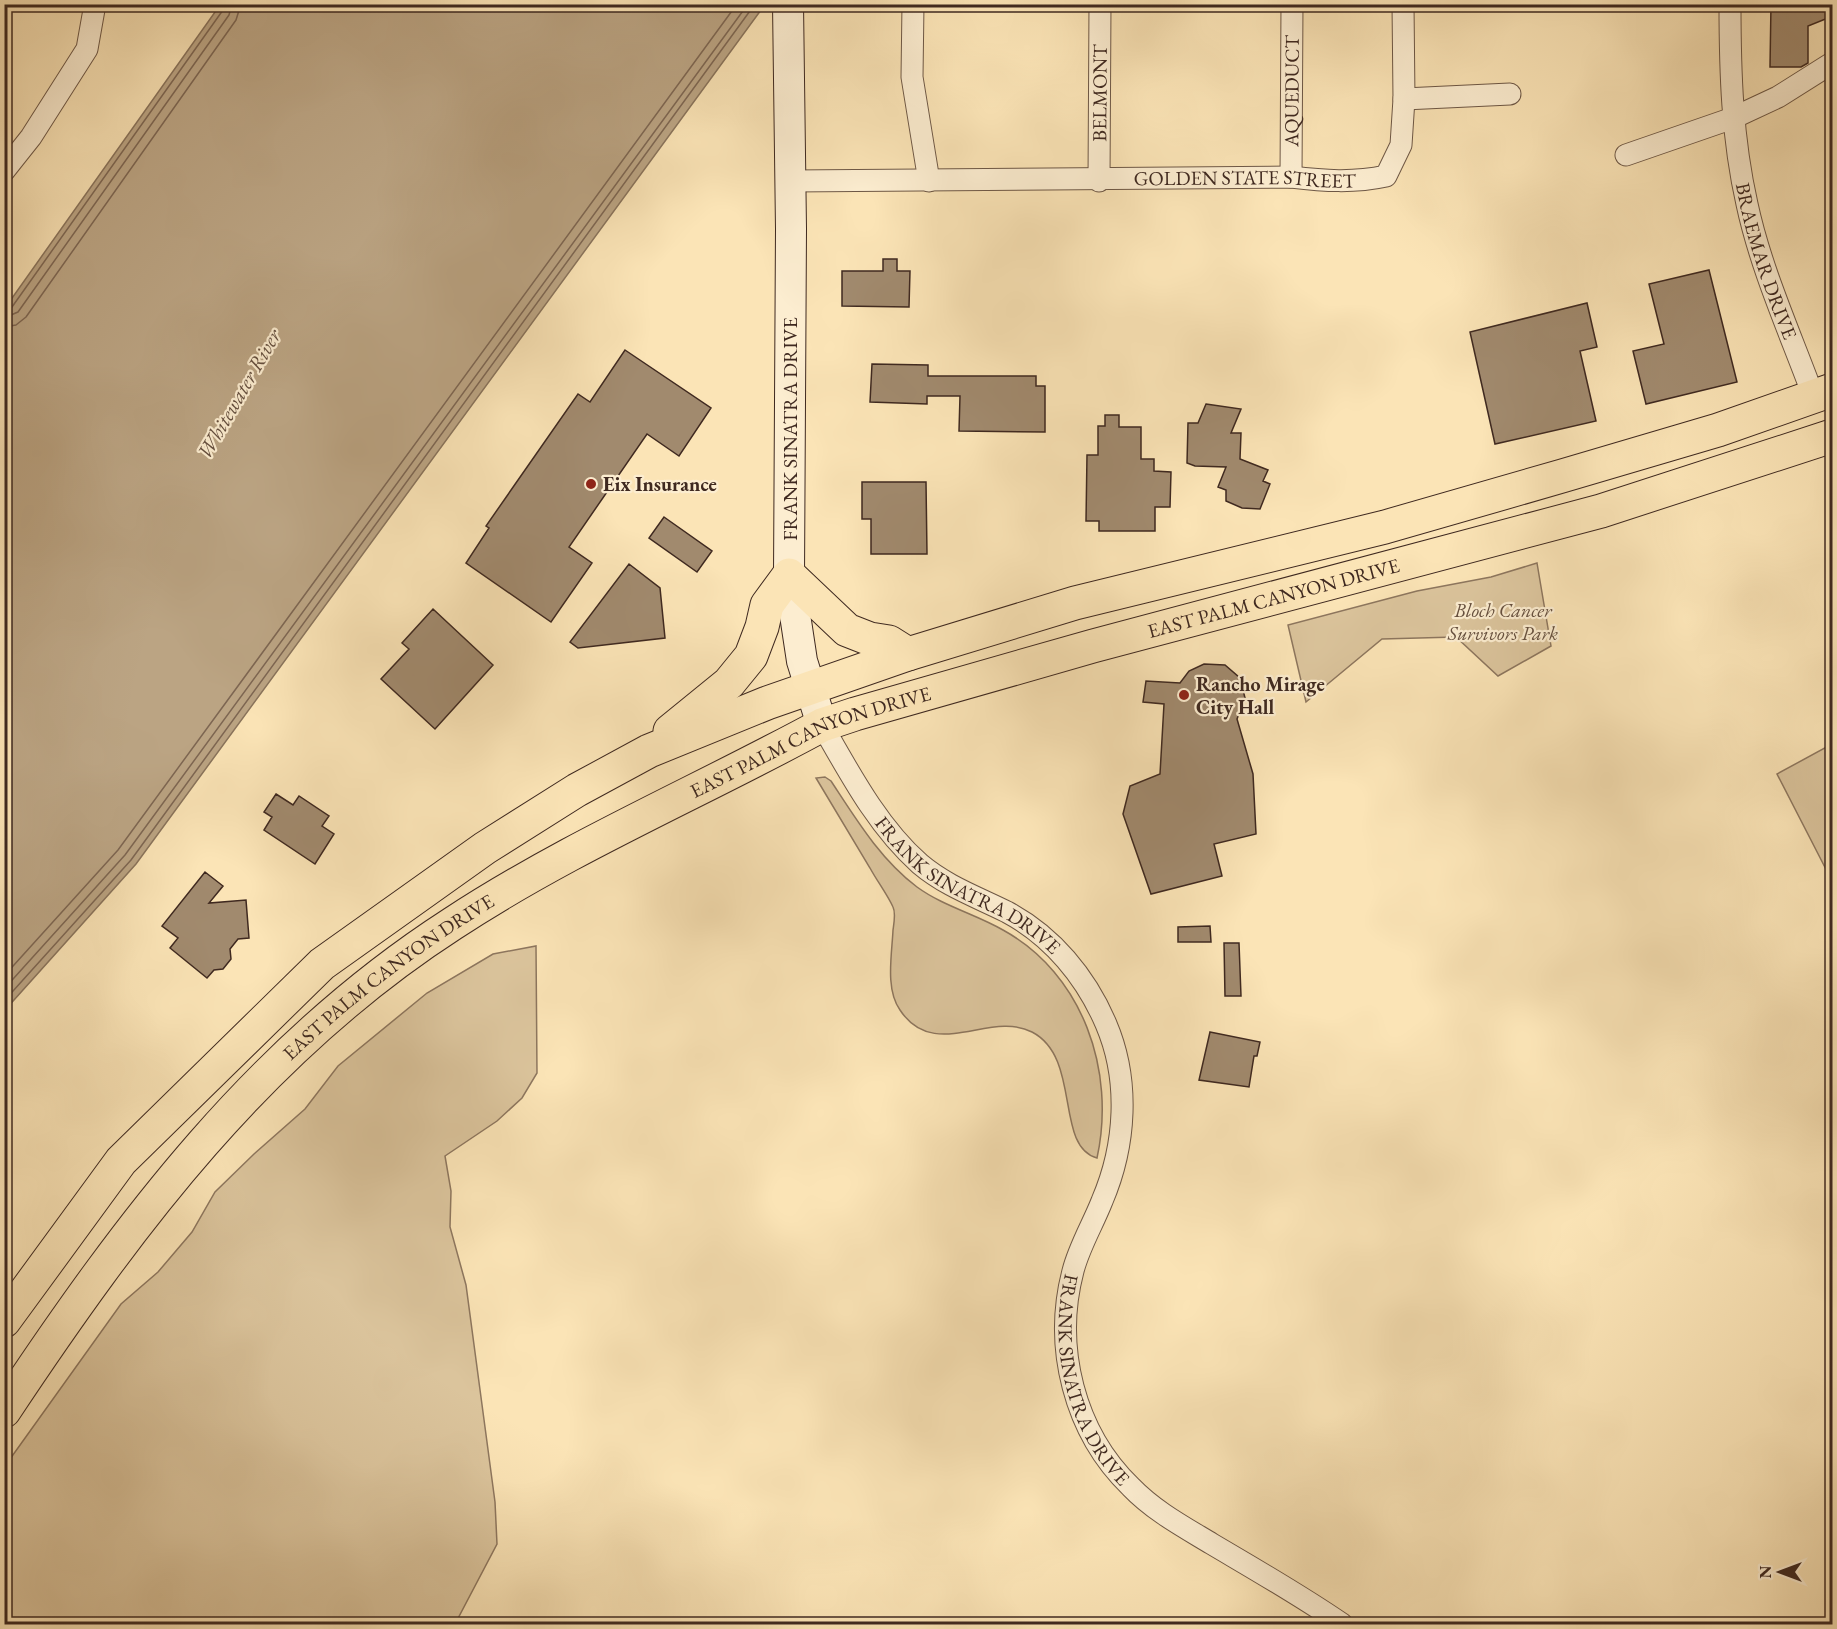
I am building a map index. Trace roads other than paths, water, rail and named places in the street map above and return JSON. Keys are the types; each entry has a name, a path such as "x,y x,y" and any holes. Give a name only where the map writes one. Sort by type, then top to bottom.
{"main road":[{"name":"FRANK SINATRA DRIVE","path":"788,4 791,181 789,575 794,622 809,689 822,725"},
{"name":"EAST PALM CANYON DRIVE","path":"4,1321 121,1161 322,964 485,848 577,790 649,751 809,689 908,654 1075,603 1385,527 1666,445 1823,394"},
{"name":"EAST PALM CANYON DRIVE","path":"4,1411 127,1235 217,1125 349,998 451,924 552,864 822,725 1093,646 1601,511 1833,436"},
{"path":"649,751 682,719 729,683 751,656 762,627 767,605 789,575 847,630 870,639 890,642 908,654"}],"street":[{"path":"4,171 31,137 87,49 95,4"},
{"path":"913,4 912,77 929,181"},
{"name":"BELMONT","path":"1099,181 1100,4"},
{"name":"AQUEDUCT","path":"1291,177 1292,4"},
{"name":"GOLDEN STATE STREET","path":"791,181 1099,181 1291,177 1353,181 1386,176 1401,144 1404,99 1403,4"},
{"name":"BRAEMAR DRIVE","path":"1731,4 1730,77 1733,118 1747,205 1823,394"},
{"path":"1626,154 1733,118 1778,97 1833,63"},
{"path":"1404,99 1510,94"},
{"name":"FRANK SINATRA DRIVE","path":"822,725 866,798 905,849 943,880 1025,922 1047,939 1080,977 1107,1026 1116,1054 1123,1099 1120,1144 1113,1172 1073,1269 1066,1319 1069,1373 1082,1413 1098,1447 1113,1469 1149,1504 1342,1624"}],"water":[{"name":"Whitewater River","path":"761,4 761,10 136,864 5,1010 5,308 220,5"}],"place":[{"name":"Eix Insurance","path":"591,484"},
{"name":"Rancho Mirage City Hall","path":"1184,695"}],"park label":[{"name":"Bloch Cancer Survivors Park","path":"1503,622"}]}
